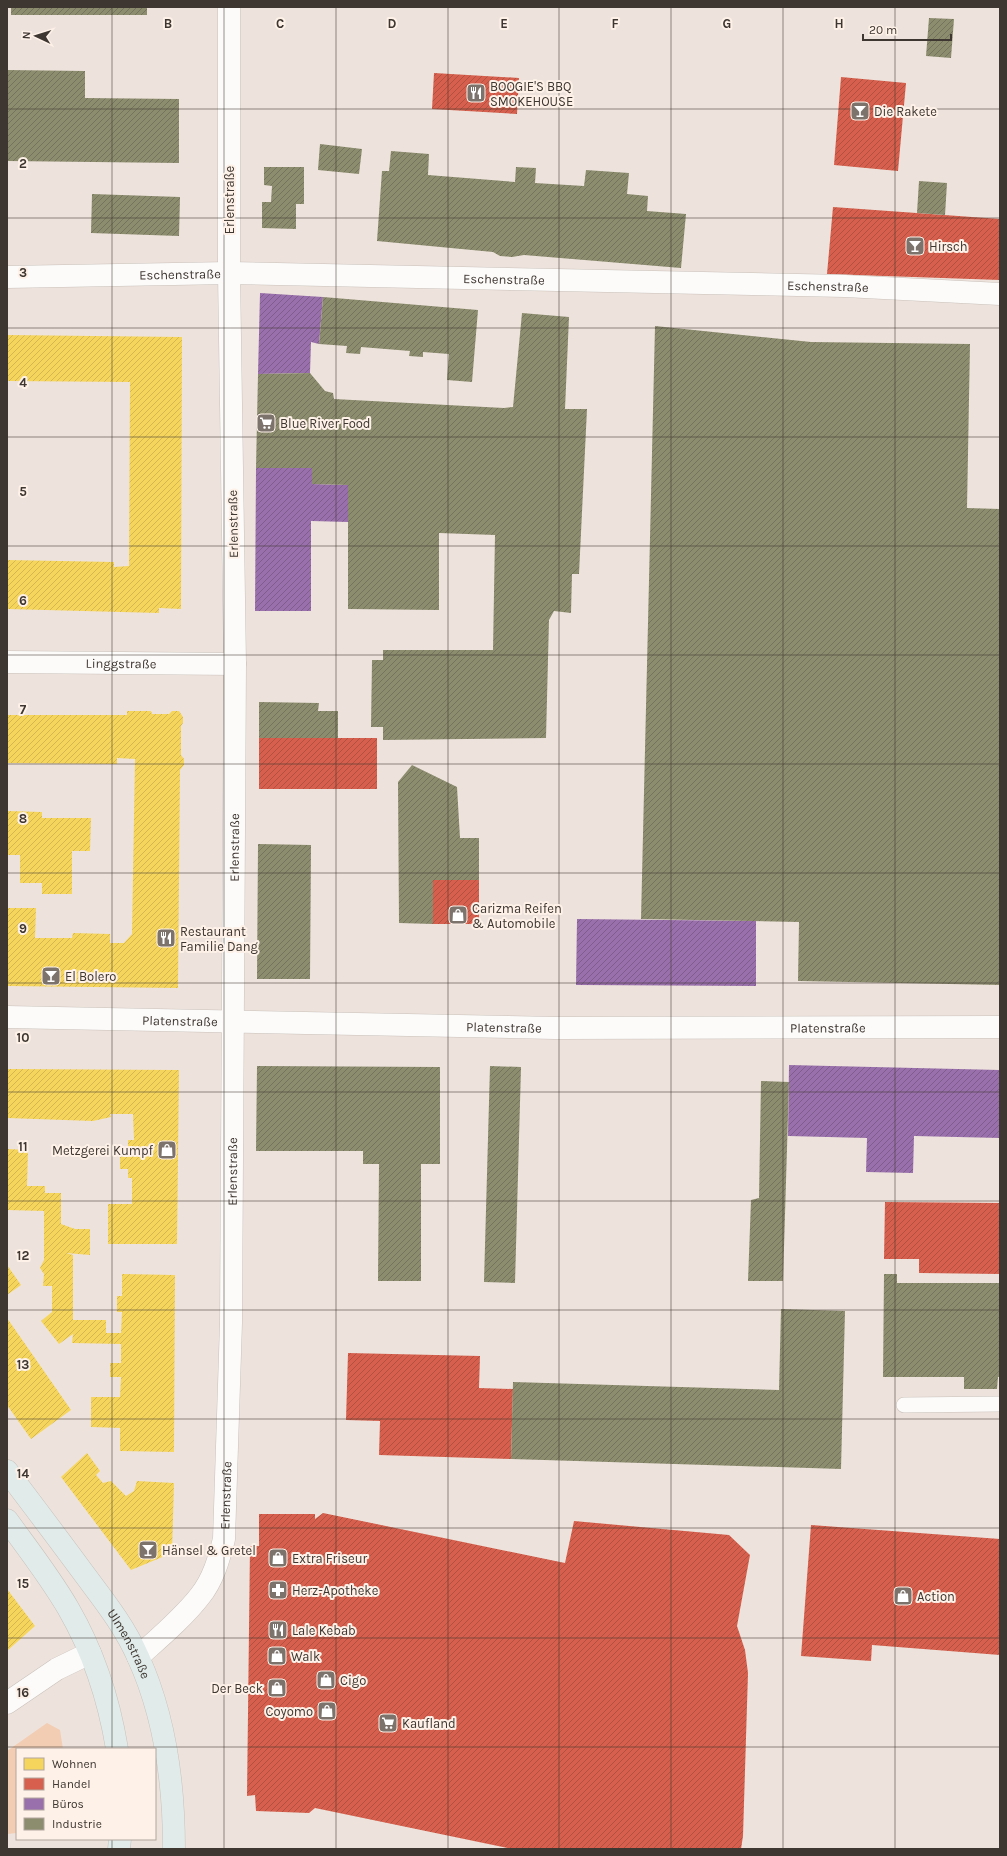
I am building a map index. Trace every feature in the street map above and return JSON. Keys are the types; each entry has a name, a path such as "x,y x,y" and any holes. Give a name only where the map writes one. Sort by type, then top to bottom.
{"main road":[{"name":"Ulmenstraße","path":"7,1471 107,1604 138,1657 153,1700 164,1744 173,1800 174,1849"},
{"path":"7,1520 58,1592 78,1628 90,1653 105,1695 117,1748"}],"street":[{"name":"Erlenstraße","path":"138,1657 200,1596 217,1565 224,1539 231,1323 235,664 229,273 229,7"},
{"name":"Eschenstraße","path":"7,277 229,273 845,286 1000,294"},
{"name":"Linggstraße","path":"7,662 235,664"},
{"name":"Platenstraße","path":"7,1017 555,1028 1000,1027"},
{"path":"7,1703 61,1668 90,1653"}],"lane":[{"path":"904,1405 1000,1404"}],"shaded area":[{"path":"47,1723 60,1730 63,1748 16,1748 16,1833 7,1834 7,1751"}],"building: Wohnen":[{"path":"7,335 182,337 181,609 159,608 159,613 7,609 7,560 114,562 114,567 129,566 130,382 7,381"},
{"path":"127,711 151,711 152,714 169,714 172,711 179,711 183,717 183,723 181,726 181,755 184,759 184,765 180,770 178,988 7,986 7,908 36,908 35,938 72,938 73,933 110,934 110,943 124,943 132,934 135,759 117,758 117,764 7,763 7,715 127,715"},
{"path":"7,811 42,812 42,818 91,818 90,851 72,851 72,894 42,894 42,883 20,883 20,855 7,855"},
{"path":"7,1069 179,1070 177,1244 108,1244 108,1204 132,1204 132,1178 128,1178 128,1169 120,1169 120,1149 128,1150 128,1140 134,1140 133,1114 110,1114 111,1117 93,1121 7,1118"},
{"path":"7,1149 28,1150 27,1186 45,1186 45,1193 61,1193 61,1224 75,1229 90,1229 90,1255 66,1253 73,1255 73,1320 106,1320 106,1333 121,1333 122,1312 117,1312 117,1296 122,1296 122,1274 175,1275 174,1452 120,1451 120,1428 91,1427 91,1397 120,1397 121,1377 110,1377 110,1363 121,1363 121,1344 72,1343 73,1334 59,1344 41,1321 52,1312 52,1286 43,1286 44,1274 40,1268 44,1260 44,1211 7,1210"},
{"path":"7,1265 21,1285 7,1295"},
{"path":"7,1318 71,1410 31,1439 7,1405"},
{"path":"87,1453 100,1471 96,1475 103,1483 111,1481 126,1496 134,1491 137,1481 174,1483 172,1553 131,1570 61,1477"},
{"path":"7,1589 35,1626 7,1651"}],"building: Handel":[{"name":"BOOGIE'S BBQ SMOKEHOUSE","path":"434,73 519,78 517,114 432,109"},
{"path":"841,77 906,83 898,171 834,165"},
{"name":"Hirsch","path":"833,207 1000,219 1000,280 827,274"},
{"path":"259,738 377,738 377,789 259,789"},
{"path":"433,880 479,880 479,924 433,924"},
{"path":"885,1202 1000,1203 1000,1274 919,1273 919,1259 884,1259"},
{"path":"348,1353 480,1356 479,1388 513,1389 511,1459 379,1455 380,1421 346,1420"},
{"path":"323,1513 565,1563 574,1521 729,1535 750,1555 737,1626 745,1650 748,1673 743,1836 741,1849 512,1849 315,1808 309,1813 256,1811 255,1795 247,1796 250,1546 259,1546 259,1514 315,1514 315,1519"},
{"name":"Action","path":"811,1525 1000,1539 1000,1655 872,1645 871,1661 801,1656"}],"building: Büros":[{"path":"260,293 323,297 319,344 311,342 310,373 258,374"},
{"path":"256,468 312,468 312,484 348,485 348,522 311,521 311,611 255,611"},
{"path":"577,919 756,921 756,986 576,985"},
{"path":"789,1065 1000,1070 1000,1138 914,1136 913,1173 866,1172 867,1138 788,1136"}],"building: Industrie":[{"path":"11,7 147,7 147,15 11,15"},
{"path":"929,18 954,19 951,58 926,56"},
{"path":"7,70 85,71 85,98 179,99 179,163 7,161"},
{"path":"320,144 362,149 359,174 318,170"},
{"path":"391,151 429,154 428,175 515,182 516,167 536,168 535,183 584,186 586,170 629,173 627,194 648,196 647,211 686,214 681,268 524,255 512,257 500,256 493,252 377,241 382,171 389,171"},
{"path":"264,167 304,167 304,204 296,204 296,229 262,228 262,202 271,202 272,186 264,185"},
{"path":"919,181 947,183 945,215 917,213"},
{"path":"92,194 180,197 179,236 91,233"},
{"path":"323,297 478,310 472,382 447,380 449,354 423,352 423,357 409,356 410,351 361,347 360,354 346,353 347,346 319,344"},
{"path":"522,313 569,317 565,409 587,409 579,574 572,574 571,613 554,611 549,620 546,738 383,740 383,727 371,727 372,660 383,660 383,650 493,650 495,535 439,533 439,610 348,609 348,485 312,484 312,468 256,468 258,374 310,373 325,391 333,393 334,399 504,408 513,407"},
{"path":"655,326 811,342 970,344 967,508 1000,509 1000,985 798,981 799,922 641,919"},
{"path":"259,702 319,703 318,711 338,711 338,738 259,738"},
{"path":"412,765 457,787 460,838 479,838 479,880 433,880 433,924 399,923 398,782"},
{"path":"258,844 311,845 310,979 257,979"},
{"path":"257,1066 440,1067 440,1164 421,1164 421,1281 378,1281 379,1164 363,1164 363,1151 256,1151"},
{"path":"490,1066 521,1067 515,1283 484,1282"},
{"path":"761,1081 789,1082 783,1281 748,1281 751,1200 759,1198"},
{"path":"884,1274 897,1274 897,1283 1000,1283 1000,1377 998,1377 997,1389 964,1389 964,1377 883,1377"},
{"path":"781,1309 845,1311 841,1469 511,1459 513,1382 779,1390"}],"place":[{"name":"BOOGIE'S BBQ SMOKEHOUSE","path":"476,93"},
{"name":"Die Rakete","path":"860,111"},
{"name":"Hirsch","path":"915,246"},
{"name":"Blue River Food","path":"266,423"},
{"name":"Carizma Reifen & Automobile","path":"458,915"},
{"name":"Restaurant Familie Dang","path":"166,938"},
{"name":"El Bolero","path":"51,976"},
{"name":"Metzgerei Kumpf","path":"167,1150"},
{"name":"Hänsel & Gretel","path":"148,1550"},
{"name":"Extra Friseur","path":"278,1558"},
{"name":"Herz-Apotheke","path":"278,1590"},
{"name":"Action","path":"903,1596"},
{"name":"Lale Kebab","path":"278,1630"},
{"name":"Walk","path":"277,1656"},
{"name":"Cigo","path":"326,1680"},
{"name":"Der Beck","path":"277,1688"},
{"name":"Coyomo","path":"327,1711"},
{"name":"Kaufland","path":"388,1723"}]}
